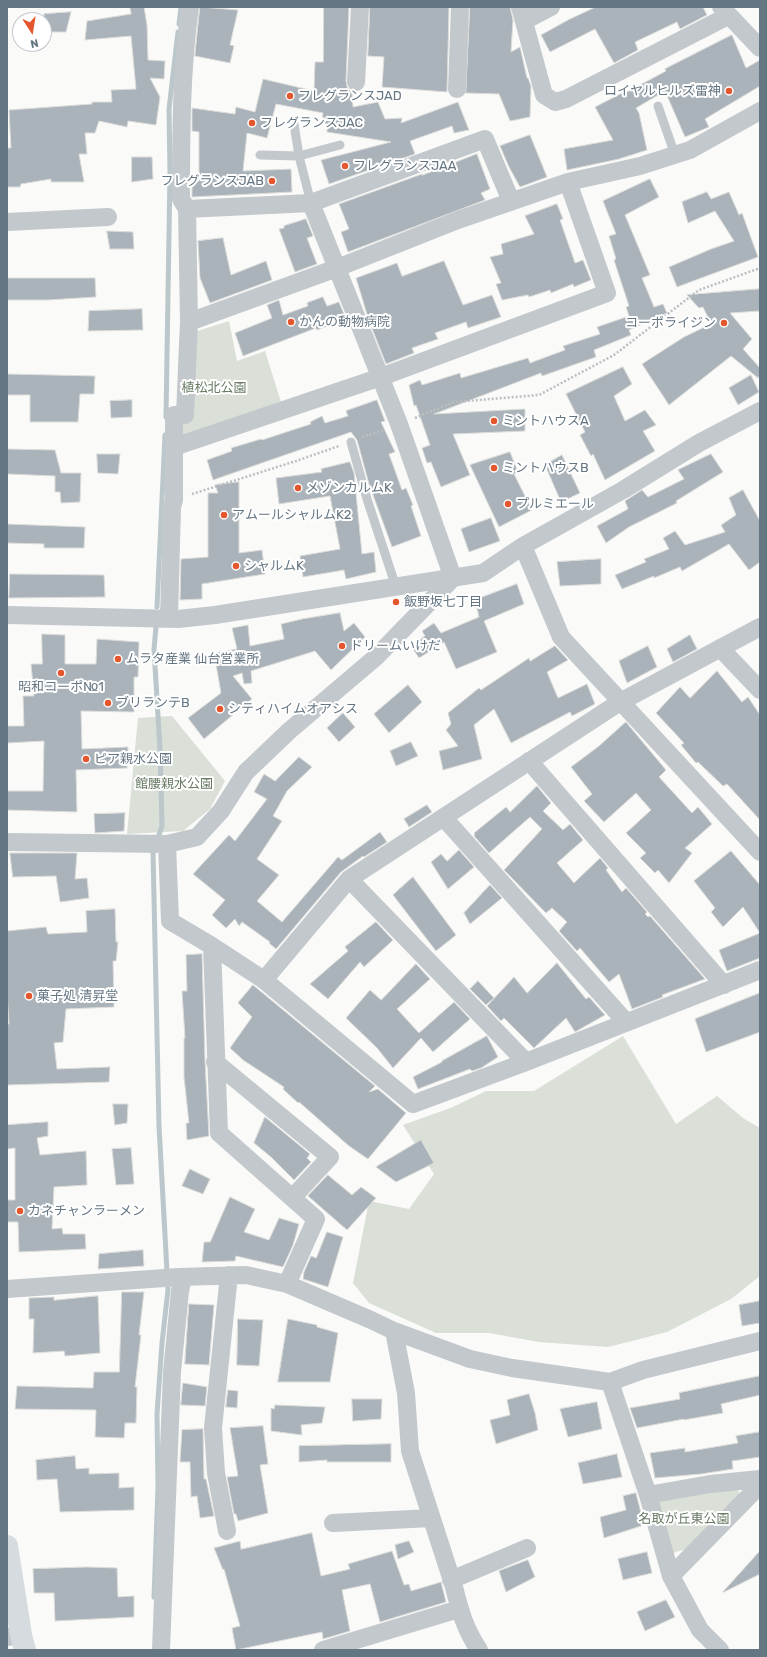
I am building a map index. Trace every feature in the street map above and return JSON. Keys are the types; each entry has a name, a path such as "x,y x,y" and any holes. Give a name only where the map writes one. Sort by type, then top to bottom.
{"main road":[{"path":"7,1546 18,1641"}],"street":[{"path":"169,619 172,507 174,500 174,414 185,415 189,322 187,208 181,199 181,111 190,7"},
{"path":"356,82 360,7"},
{"path":"457,89 460,7"},
{"path":"551,7 522,14 544,95 555,102 566,99 724,11 760,48"},
{"path":"189,322 337,268 458,220 568,182 640,166 690,150 760,111"},
{"path":"187,208 311,203 485,140 511,202"},
{"path":"174,447 381,377 607,293 568,182"},
{"path":"311,203 400,424 453,578"},
{"path":"7,222 108,217"},
{"path":"7,615 178,619 215,615 483,572 523,546 623,490 699,443 760,411"},
{"path":"523,546 561,638 760,852"},
{"path":"7,842 167,844 197,837 222,811 246,772 289,731 376,657 453,578"},
{"path":"264,980 349,879 620,702 760,627"},
{"path":"720,648 760,690"},
{"path":"529,761 724,985"},
{"path":"444,818 626,1022"},
{"path":"167,844 170,921 264,980 413,1104 526,1062 760,970"},
{"path":"349,879 526,1062"},
{"path":"212,946 218,1132 316,1219 287,1284"},
{"path":"215,1062 330,1157 293,1197"},
{"path":"227,1531 216,1473 213,1428 229,1275"},
{"path":"7,1289 181,1277 246,1275 287,1284 394,1331 470,1359 512,1368 610,1382 643,1370 760,1342"},
{"path":"161,1650 171,1380 181,1277"},
{"path":"394,1331 406,1393 410,1451 468,1633 479,1650"},
{"path":"610,1382 648,1495 671,1576 700,1630 720,1650"},
{"path":"648,1495 710,1484 760,1480"},
{"path":"671,1576 760,1485"},
{"path":"333,1523 431,1518"},
{"path":"452,1580 527,1548"},
{"path":"323,1650 460,1609"}],"lane":[{"path":"658,106 674,155"},
{"path":"294,124 299,156 311,203"},
{"path":"260,155 299,156 340,144"},
{"path":"351,442 367,499 396,587"}],"path":[{"path":"174,500 351,442 454,402 539,395 614,355 699,290 760,268"}],"green space":[{"name":"植松北公園","path":"229,321 237,361 265,351 281,402 178,438 179,337"},
{"name":"館腰親水公園","path":"172,716 225,781 210,809 183,831 127,834 138,718"},
{"path":"623,1036 676,1124 717,1096 743,1118 760,1128 760,1276 731,1299 667,1332 608,1347 539,1342 489,1333 436,1333 369,1303 353,1283 369,1201 409,1209 434,1174 403,1125 453,1107 486,1091 534,1091"},
{"name":"名取が丘東公園","path":"736,1486 740,1494 687,1549 669,1554 656,1502"}],"building":[{"path":"130,7 144,7 147,25 148,60 165,61 164,79 150,78 160,97 156,125 128,121 127,127 99,121 95,133 85,133 87,154 79,154 84,182 51,182 51,179 21,184 20,187 7,187 7,148 11,148 9,110 92,104 92,102 112,102 111,90 136,89 131,36 85,40 87,21 131,14"},
{"path":"200,7 238,10 230,45 234,46 230,63 195,56"},
{"path":"324,7 349,7 346,81 347,87 352,92 353,107 378,102 385,119 402,118 401,123 458,102 469,130 454,133 452,126 410,141 415,154 329,184 321,160 391,142 327,132 327,124 322,122 323,113 276,104 267,138 247,133 243,171 291,169 292,192 192,197 192,181 199,181 199,132 192,131 192,108 235,114 236,107 255,112 263,79 314,91 315,62 323,62"},
{"path":"370,7 449,7 447,92 382,87 384,57 368,56"},
{"path":"470,7 510,7 513,20 511,52 520,47 527,78 531,86 530,117 510,121 499,94 466,93"},
{"path":"596,7 703,7 707,15 680,29 677,22 635,42 638,50 614,63 595,29 550,52 541,35"},
{"path":"71,12 66,32 52,32 52,13"},
{"path":"732,35 746,68 760,60 760,86 705,119 709,127 685,137 665,91 636,108 639,113 647,150 619,159 567,170 564,149 613,140 595,107 626,91 627,92 666,71 665,69"},
{"path":"530,135 547,177 520,187 500,146"},
{"path":"477,154 490,189 481,193 485,200 348,252 341,232 349,229 339,204"},
{"path":"132,157 152,157 153,179 132,182"},
{"path":"650,179 659,197 625,215 650,275 642,278 654,307 663,304 667,313 629,330 631,335 594,350 596,357 542,376 541,373 434,414 525,409 525,431 453,434 470,475 441,487 431,462 427,463 422,448 430,445 416,405 414,406 409,385 420,380 422,385 460,373 461,378 528,358 530,363 565,350 563,346 600,334 597,327 629,316 626,307 629,306 614,260 616,259 609,236 616,234 603,201"},
{"path":"707,192 711,199 729,192 739,215 742,213 758,257 677,287 669,267 734,241 715,211 688,223 682,202"},
{"path":"557,204 563,219 560,220 575,263 583,260 591,280 574,287 573,284 551,293 550,290 529,297 528,295 502,300 496,284 501,283 490,257 503,254 501,244 534,234 525,216"},
{"path":"306,219 313,236 307,238 317,264 295,272 279,229"},
{"path":"107,231 133,232 134,249 110,249"},
{"path":"223,238 231,275 266,261 272,280 210,303 200,278 198,241"},
{"path":"444,261 463,305 492,295 501,317 468,328 466,322 435,333 438,339 412,348 414,353 386,364 369,321 356,278 397,263 402,276"},
{"path":"7,278 95,278 96,297 48,300 7,300"},
{"path":"760,289 760,311 730,313 752,339 743,349 760,368 760,375 758,378 731,356 669,405 642,364 684,337 711,324 703,307 699,308 687,295"},
{"path":"323,297 327,306 339,302 346,319 317,330 316,328 243,356 235,333 272,318 267,305 279,300 283,315 308,306 307,303"},
{"path":"142,309 143,330 88,331 89,311"},
{"path":"623,367 632,384 614,396 625,421 645,410 656,425 643,431 655,451 605,480 593,454 591,456 580,435 585,432 566,394"},
{"path":"7,374 95,376 94,394 80,394 78,422 30,422 30,395 7,395"},
{"path":"751,375 759,392 738,405 729,388"},
{"path":"132,400 132,417 111,418 110,401"},
{"path":"377,400 385,421 381,422 395,452 389,454 402,490 406,488 413,505 411,506 421,536 392,547 369,484 357,440 351,432 213,480 207,460 232,451 231,448 261,439 262,440 311,424 310,422 322,416 325,423 348,416 346,411"},
{"path":"7,449 55,450 61,473 81,473 80,502 61,503 60,492 55,492 55,476 7,474"},
{"path":"510,452 518,472 514,474 532,510 499,527 470,465"},
{"path":"97,454 120,454 118,474 98,473"},
{"path":"711,454 723,472 676,501 677,503 629,527 606,543 597,526 628,509 625,501 642,490 648,497 684,479 678,470"},
{"path":"562,455 580,493 561,502 545,465"},
{"path":"350,462 354,473 362,554 374,552 376,572 346,579 344,570 303,577 300,556 340,549 330,496 279,504 276,478 322,472 321,469"},
{"path":"239,482 239,553 262,550 265,574 202,584 202,599 180,600 181,559 208,557 208,493 218,493 215,485"},
{"path":"743,490 760,521 760,562 749,570 729,544 682,571 680,567 622,589 615,575 646,562 644,559 669,549 663,538 675,531 685,545 725,532 721,525 736,515 729,498"},
{"path":"491,518 500,541 469,552 461,529"},
{"path":"7,524 85,527 84,548 44,548 44,544 7,543"},
{"path":"601,559 601,584 560,586 557,562"},
{"path":"10,574 104,575 105,597 9,598"},
{"path":"517,584 524,604 484,621 497,652 456,669 444,642 419,658 411,646 425,636 422,631 434,623 441,633 479,617 475,600"},
{"path":"340,613 344,631 354,623 365,637 331,670 315,651 251,671 252,683 244,684 242,673 233,676 252,699 204,739 188,718 221,693 214,653 237,649 232,628 248,625 250,646 284,639 281,624"},
{"path":"42,634 65,635 65,664 96,664 97,639 139,642 138,677 134,677 134,712 81,711 82,749 128,747 127,768 76,770 77,812 7,810 7,791 43,791 44,741 7,743 7,726 24,726 23,696 34,696 31,664 42,664"},
{"path":"690,635 697,649 673,662 667,649"},
{"path":"555,646 568,660 547,672 558,698 587,684 595,704 572,716 570,712 511,743 494,709 474,725 482,759 443,770 439,751 458,746 446,730 451,724 448,713 479,688 481,690 529,658 530,661"},
{"path":"648,646 657,667 627,683 619,661"},
{"path":"717,671 742,702 748,697 760,715 760,820 727,784 723,786 698,762 696,763 681,745 684,743 656,713 680,687 690,698"},
{"path":"408,685 422,702 389,733 374,714"},
{"path":"343,713 355,727 339,742 327,728"},
{"path":"626,722 666,770 659,777 692,813 698,807 712,824 685,848 692,853 669,883 658,870 655,873 640,858 646,853 626,833 651,810 636,793 604,822 584,801 592,794 571,767 599,746"},
{"path":"411,742 418,756 396,766 390,751"},
{"path":"299,757 312,767 287,791 273,816 282,821 257,859 279,875 257,901 282,922 338,857 342,860 380,832 387,842 364,857 363,856 341,872 276,949 269,943 270,942 242,922 239,926 235,919 226,928 212,915 225,900 193,874 229,835 235,841 267,799 254,792 264,774 275,781"},
{"path":"537,786 551,803 543,811 563,830 570,824 583,840 557,863 574,883 600,858 608,868 606,870 622,892 626,888 647,912 645,914 648,917 650,916 705,979 662,995 663,997 632,1009 619,974 609,982 580,948 577,951 559,931 567,922 552,908 546,913 504,870 542,829 530,817 489,853 474,836 474,833 506,807 510,812"},
{"path":"427,805 432,812 409,827 404,819"},
{"path":"125,813 124,831 95,833 94,814"},
{"path":"459,850 474,867 448,889 431,862 441,854 447,861"},
{"path":"731,851 760,885 760,933 743,907 723,927 711,912 715,908 694,881"},
{"path":"10,853 77,853 75,879 87,878 89,898 60,902 56,876 13,877"},
{"path":"413,877 456,935 436,951 393,895"},
{"path":"490,885 502,898 470,924 464,913"},
{"path":"115,909 116,942 118,942 116,961 113,961 114,1007 66,1009 63,1042 54,1043 57,1069 110,1067 109,1082 7,1085 7,1024 9,1024 7,993 7,931 46,927 48,934 87,932 86,911"},
{"path":"376,922 393,940 364,967 360,962 328,999 310,984 348,951 345,947"},
{"path":"760,933 760,958 727,971 719,950"},
{"path":"202,954 209,1136 187,1140 186,1123 189,1123 184,1077 185,1038 182,991 187,991 186,955"},
{"path":"557,963 586,999 589,997 605,1015 575,1032 566,1018 534,1048 504,1018 501,1021 487,1006 514,977 527,993"},
{"path":"416,964 430,979 397,1009 419,1033 454,1002 470,1019 433,1052 421,1038 393,1068 377,1048 346,1018 370,990 381,1000"},
{"path":"478,981 494,998 486,1005 470,989"},
{"path":"253,985 375,1086 369,1092 378,1089 406,1113 368,1159 349,1146 299,1102 298,1103 283,1089 284,1087 243,1060 230,1048 252,1017 238,1003"},
{"path":"760,993 760,1032 706,1052 695,1019"},
{"path":"487,1036 498,1057 481,1068 472,1071 470,1069 418,1089 413,1077"},
{"path":"113,1104 128,1104 127,1123 115,1125"},
{"path":"265,1117 310,1154 307,1158 311,1162 294,1180 271,1157 254,1143"},
{"path":"48,1122 48,1136 37,1138 40,1155 86,1151 87,1185 54,1187 52,1229 62,1228 63,1234 85,1234 86,1249 19,1252 18,1222 7,1222 7,1200 15,1200 15,1148 7,1149 7,1125"},
{"path":"421,1140 434,1163 396,1182 376,1167"},
{"path":"131,1148 134,1184 116,1185 112,1149"},
{"path":"190,1169 210,1179 203,1194 182,1186"},
{"path":"328,1175 352,1195 361,1187 376,1198 347,1230 308,1196"},
{"path":"230,1197 255,1209 244,1232 269,1240 279,1218 299,1224 293,1245 283,1267 236,1256 235,1261 202,1262 204,1242 210,1242"},
{"path":"327,1232 343,1237 328,1287 303,1279 304,1272 311,1256 316,1258"},
{"path":"143,1250 144,1266 98,1269 99,1254"},
{"path":"122,1292 144,1292 135,1387 137,1387 136,1423 125,1423 124,1438 95,1437 96,1410 15,1409 17,1386 93,1388 94,1372 119,1372"},
{"path":"98,1296 100,1353 65,1356 64,1351 33,1353 34,1319 29,1319 29,1298 54,1297 54,1300"},
{"path":"760,1301 760,1323 742,1326 739,1305"},
{"path":"189,1304 214,1305 209,1365 185,1364"},
{"path":"238,1319 263,1320 259,1366 237,1365"},
{"path":"288,1319 317,1325 317,1327 338,1333 330,1382 278,1382"},
{"path":"760,1376 760,1395 721,1404 723,1413 637,1428 630,1408 680,1399 679,1393"},
{"path":"183,1383 207,1387 205,1406 181,1405"},
{"path":"228,1390 238,1391 237,1408 226,1407"},
{"path":"529,1394 535,1413 538,1430 496,1444 490,1420 510,1415 507,1400"},
{"path":"352,1399 382,1399 381,1419 353,1421"},
{"path":"597,1402 602,1429 568,1437 560,1409"},
{"path":"275,1405 325,1407 322,1423 301,1425 302,1435 271,1431 271,1408 274,1409"},
{"path":"263,1426 268,1464 260,1465 268,1513 238,1521 236,1514 234,1514 227,1477 238,1476 230,1428"},
{"path":"203,1429 204,1479 206,1479 214,1516 200,1518 197,1496 191,1497 190,1462 180,1462 182,1430"},
{"path":"760,1432 760,1457 732,1461 733,1469 701,1474 655,1478 650,1453 685,1448 685,1452 738,1443 736,1436"},
{"path":"391,1444 391,1462 327,1462 327,1460 299,1462 299,1446"},
{"path":"617,1454 622,1477 583,1484 578,1463"},
{"path":"75,1456 76,1469 89,1468 89,1474 119,1473 119,1488 134,1487 134,1510 60,1512 57,1479 37,1480 36,1460"},
{"path":"636,1493 644,1525 604,1538 600,1517 626,1510 623,1496"},
{"path":"312,1533 321,1576 350,1569 348,1564 392,1551 404,1585 409,1584 411,1591 441,1582 446,1602 380,1622 370,1584 342,1590 350,1631 323,1639 322,1632 236,1650 232,1628 240,1626 224,1569 223,1570 214,1548 240,1541 241,1549"},
{"path":"409,1541 414,1552 398,1559 395,1545"},
{"path":"760,1551 760,1574 723,1592"},
{"path":"647,1552 652,1573 623,1580 618,1559"},
{"path":"528,1560 535,1577 506,1592 499,1571"},
{"path":"87,1567 117,1568 118,1597 134,1596 134,1617 55,1621 54,1593 34,1593 33,1569"},
{"path":"666,1600 675,1617 645,1631 637,1612"}],"waterway":[{"path":"179,24 181,7"},
{"path":"166,417 170,173 169,109 178,32"},
{"path":"157,607 165,435"},
{"path":"154,1597 158,1487 157,1414 162,1343 168,1290 159,1126 153,852 162,826 160,749 154,649 156,627"}],"place":[{"name":"ロイヤルヒルズ雷神","path":"729,91"},
{"name":"フレグランスJAD","path":"290,96"},
{"name":"フレグランスJAC","path":"252,123"},
{"name":"フレグランスJAA","path":"345,166"},
{"name":"フレグランスJAB","path":"272,181"},
{"name":"かんの動物病院","path":"291,322"},
{"name":"コーポライジン","path":"724,323"},
{"name":"ミントハウスA","path":"494,421"},
{"name":"ミントハウスB","path":"494,468"},
{"name":"メゾンカルムK","path":"298,488"},
{"name":"プルミエール","path":"508,504"},
{"name":"アムールシャルムK2","path":"224,515"},
{"name":"シャルムK","path":"236,566"},
{"name":"飯野坂七丁目","path":"396,602"},
{"name":"ドリームいけだ","path":"342,646"},
{"name":"ムラタ産業 仙台営業所","path":"118,659"},
{"name":"昭和コーポ№1","path":"61,673"},
{"name":"ブリランテB","path":"108,703"},
{"name":"シティハイムオアシス","path":"220,709"},
{"name":"ピア親水公園","path":"86,759"},
{"name":"菓子処 清昇堂","path":"29,996"},
{"name":"カネチャンラーメン","path":"20,1211"}]}
